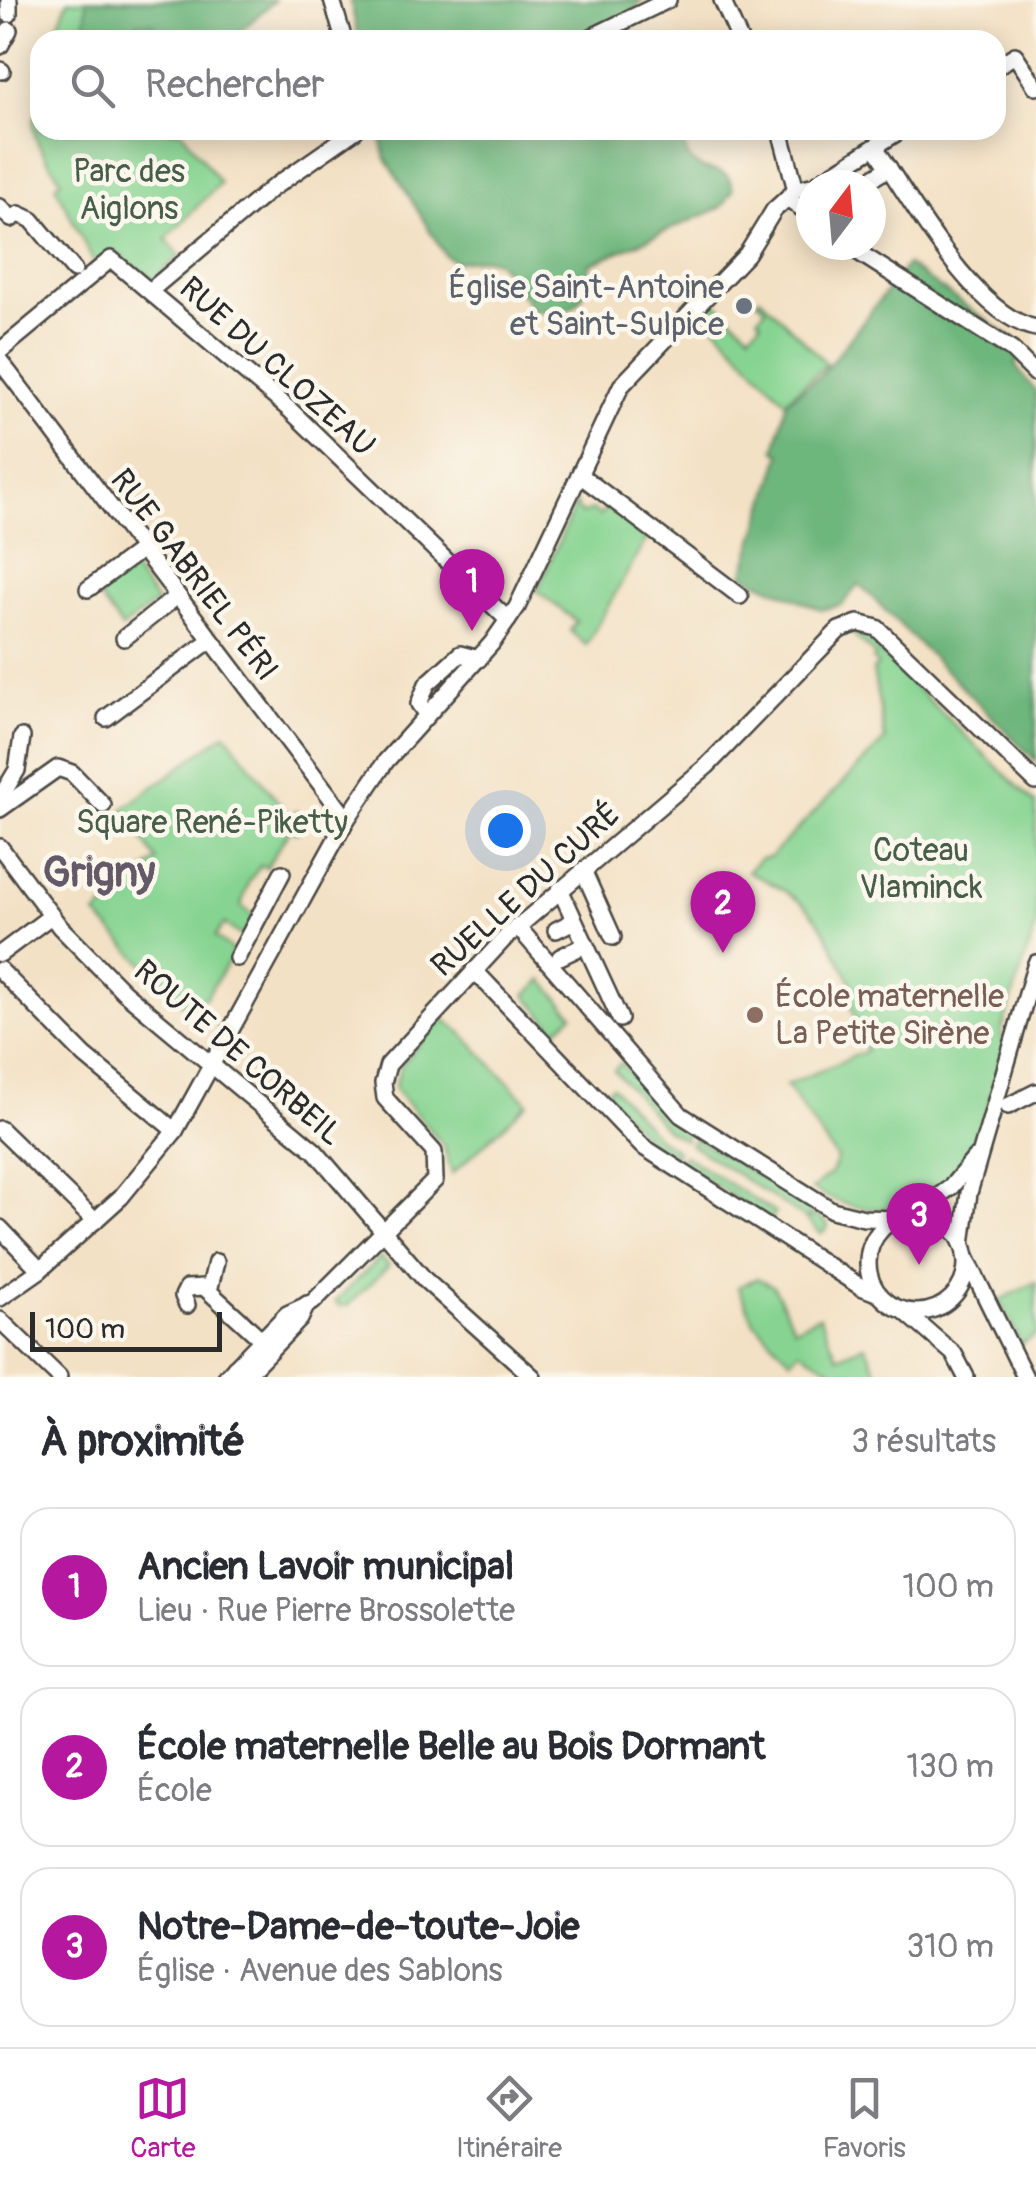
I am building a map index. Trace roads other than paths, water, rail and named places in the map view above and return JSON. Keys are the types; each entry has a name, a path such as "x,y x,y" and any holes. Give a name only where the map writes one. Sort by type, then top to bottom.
{"street":[{"path":"332,0 341,30"},
{"path":"606,30 668,0"},
{"path":"722,0 736,30"},
{"path":"0,46 9,15"},
{"path":"1006,61 1015,55 1036,87"},
{"path":"151,290 271,188 341,140"},
{"path":"784,140 798,170"},
{"path":"837,170 887,140"},
{"path":"875,148 960,273 1006,312 1036,328"},
{"path":"0,1298 40,1270 95,1221 140,1176 175,1131 347,819 386,761 508,620 621,386 747,254 774,210 796,195"},
{"path":"4,216 19,214 32,220 74,270"},
{"name":"RUE DU CLOZEAU","path":"0,352 110,258 290,410 508,620"},
{"path":"871,260 985,332 1036,374"},
{"name":"RUE GABRIEL PÉRI","path":"0,361 347,819"},
{"path":"580,475 740,596"},
{"path":"88,590 141,550"},
{"path":"124,638 176,596"},
{"name":"RUELLE DU CURÉ","path":"386,1232 429,1188 438,1162 385,1098 383,1083 388,1065 517,926 707,766 840,630 858,623 888,636 1036,782"},
{"path":"106,718 210,642"},
{"path":"0,798 17,770 22,737"},
{"path":"0,810 58,768 72,773 103,804"},
{"name":"ROUTE DE CORBEIL","path":"0,847 52,916 124,992 315,1152 425,1280 533,1377"},
{"path":"583,870 613,938"},
{"path":"236,958 282,873"},
{"path":"560,889 620,1019"},
{"path":"0,954 52,916"},
{"path":"556,930 574,921"},
{"path":"517,926 681,1115 832,1210 864,1218 904,1216 947,1225 964,1249 1025,1377"},
{"path":"560,956 585,945"},
{"path":"903,1310 929,1311 954,1295 962,1282 964,1249 983,1146 1036,963"},
{"path":"0,970 84,1056 175,1131"},
{"path":"474,970 642,1146 861,1288 879,1294 903,1310 954,1354 966,1377"},
{"path":"1008,1106 1036,1092"},
{"path":"0,1129 95,1221"},
{"path":"879,1294 869,1272 874,1238 951,1187 983,1146"},
{"path":"0,1228 35,1260 40,1270"},
{"path":"253,1359 262,1340 308,1304 386,1232"},
{"path":"209,1291 216,1262"},
{"path":"187,1305 183,1296 191,1285 209,1291 262,1340"},
{"path":"231,1372 253,1359 293,1317"},
{"path":"0,1320 58,1377"}],"place":[{"name":"Église Saint-Antoine et Saint-Sulpice","path":"744,306"},
{"name":"Ancien Lavoir municipal","path":"472,631"},
{"name":"École maternelle Belle au Bois Dormant","path":"723,953"},
{"name":"École maternelle La Petite Sirène","path":"755,1015"},
{"name":"Notre-Dame-de-toute-Joie","path":"919,1265"}],"district":[{"name":"Grigny","path":"99,873"}],"park label":[{"name":"Parc des Aiglons","path":"129,190"},
{"name":"Square René-Piketty","path":"212,823"},
{"name":"Coteau Vlaminck","path":"921,870"}]}
